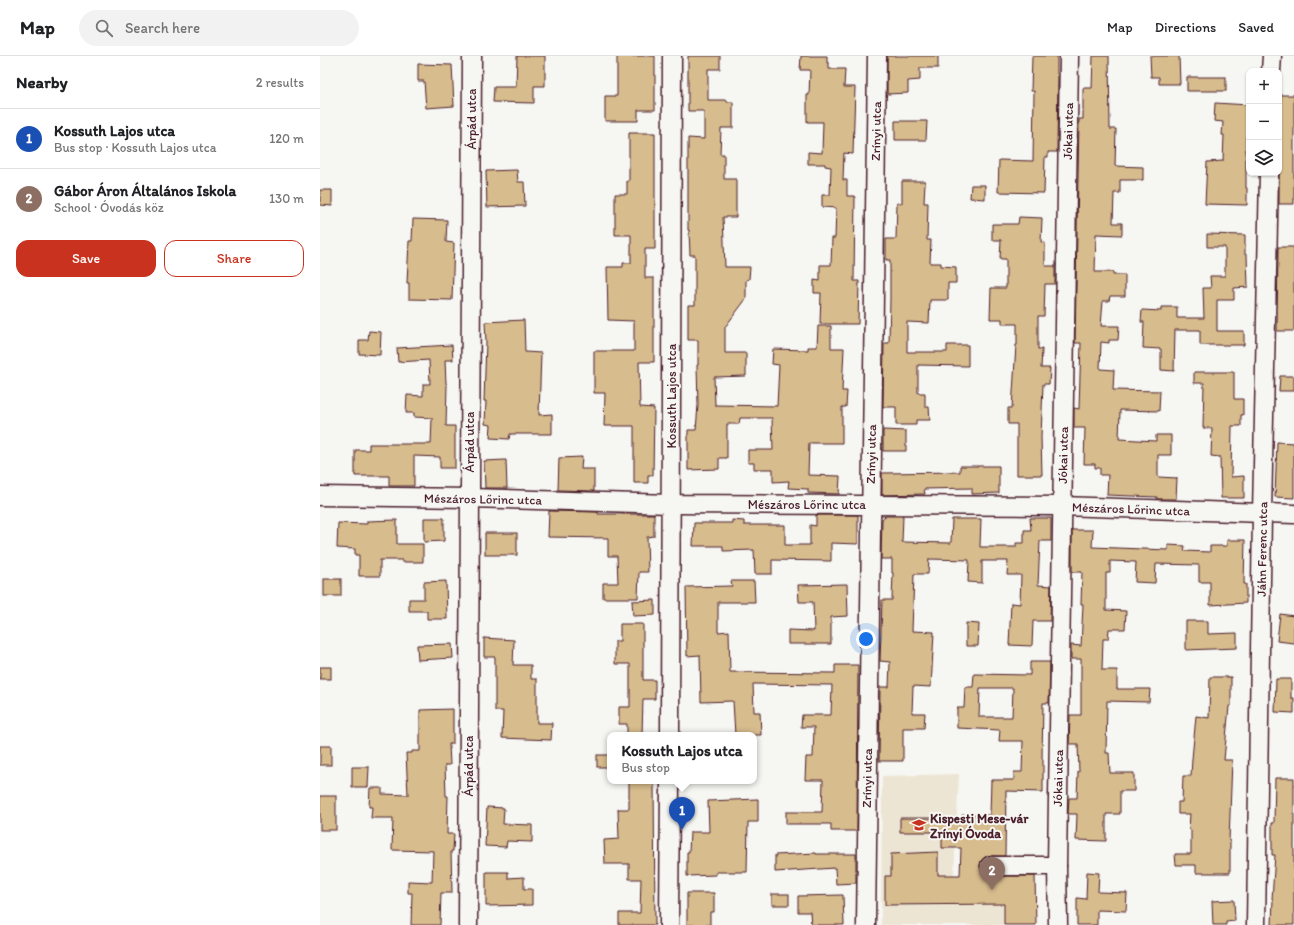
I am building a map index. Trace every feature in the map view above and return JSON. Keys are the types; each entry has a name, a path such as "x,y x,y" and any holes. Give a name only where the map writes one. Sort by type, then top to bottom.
{"street":[{"name":"Árpád utca","path":"468,925 472,56"},
{"name":"Kossuth Lajos utca","path":"670,732 672,56"},
{"name":"Zrínyi utca","path":"866,925 870,504 877,56"},
{"name":"Jókai utca","path":"1058,925 1057,866 1069,56"},
{"path":"1271,68 1272,56"},
{"name":"Jáhn Ferenc utca","path":"1256,925 1269,176"},
{"name":"Mészáros Lőrinc utca","path":"320,496 469,498 671,504 1062,506 1294,514"},
{"path":"669,925 670,784"},
{"path":"990,866 1057,866"}],"shaded area":[{"name":"Kispesti Mese-vár Zrínyi Óvoda","path":"959,774 954,875 1035,875 1036,925 881,925 882,776"}],"building":[{"path":"517,56 545,56 545,86 534,86 534,103 493,102 494,87 516,87"},
{"path":"617,56 655,56 655,110 638,110 638,121 605,121 605,96 617,96"},
{"path":"688,56 720,56 720,69 708,69 708,100 727,100 727,102 733,102 733,128 721,128 720,154 724,154 724,179 736,179 736,217 723,217 725,267 750,267 749,279 746,280 746,299 725,327 725,353 746,353 746,376 714,377 715,405 777,406 779,365 772,364 773,349 808,350 808,347 817,347 818,326 831,326 831,348 844,348 842,391 847,391 846,407 842,407 842,443 809,443 808,475 840,476 839,494 808,493 808,489 788,488 789,481 773,482 773,469 754,469 754,463 748,463 748,450 773,450 772,418 740,418 739,424 727,424 727,458 719,458 719,469 688,470 688,430 696,430 698,405 698,340 688,340 688,305 695,305 695,255 690,255 688,230 688,138 704,139 704,111 688,111"},
{"path":"801,56 827,56 829,69 845,69 844,87 855,87 853,154 844,153 843,180 847,180 847,196 855,196 854,281 859,281 858,324 820,324 821,293 814,293 814,280 820,281 820,265 831,265 832,238 835,238 836,208 822,207 822,195 830,195 831,167 825,166 825,164 808,164 808,152 822,153 823,122 807,122 807,95 809,95 810,70 800,70"},
{"path":"887,56 938,56 938,68 920,68 920,80 908,81 908,93 887,94"},
{"path":"1032,56 1057,56 1057,152 1048,152 1048,157 1045,157 1044,193 998,192 999,160 1033,161 1034,91 1031,91"},
{"path":"1093,56 1109,56 1110,129 1116,129 1115,166 1143,167 1143,180 1120,180 1120,193 1114,193 1113,223 1122,223 1122,235 1096,234 1095,272 1113,272 1113,275 1125,275 1125,296 1110,296 1109,301 1103,301 1101,326 1119,326 1118,340 1109,340 1109,343 1101,342 1100,369 1114,370 1113,390 1160,391 1159,411 1120,410 1119,439 1156,441 1156,435 1171,435 1171,455 1158,455 1158,477 1177,478 1176,499 1107,495 1108,475 1100,475 1100,468 1095,468 1095,464 1084,464 1085,428 1074,428 1074,408 1079,409 1081,343 1075,343 1079,119 1083,119 1083,88 1092,88"},
{"path":"1150,56 1179,56 1180,84 1159,84 1159,77 1151,77"},
{"path":"418,64 452,65 454,106 426,108 424,81 418,81"},
{"path":"1187,77 1226,77 1226,91 1187,91"},
{"path":"1282,95 1294,95 1294,204 1279,204 1279,176 1282,176"},
{"path":"1215,103 1246,105 1247,205 1205,204 1207,162 1223,161 1223,122 1214,121"},
{"path":"895,121 927,121 926,140 895,140"},
{"path":"629,133 655,133 655,249 645,249 645,278 654,278 654,362 639,362 640,407 654,408 653,475 648,475 648,483 634,483 634,426 604,426 605,393 594,393 594,351 634,351 634,321 608,320 607,267 623,267 623,263 631,263 631,235 615,235 615,194 627,194 627,181 629,181"},
{"path":"517,170 518,182 524,182 525,206 487,207 486,171"},
{"path":"902,181 925,181 924,203 928,203 927,240 931,240 930,263 941,263 941,266 956,267 956,283 948,283 948,300 930,300 929,323 907,322 907,352 947,352 947,345 968,345 968,366 918,365 918,393 925,393 925,407 929,407 930,420 916,420 916,425 896,425 896,407 883,407 884,343 889,343 890,299 890,260 886,260 886,239 896,239 897,203 902,203"},
{"path":"971,185 985,185 985,199 970,198"},
{"path":"320,190 332,190 332,206 320,205"},
{"path":"1019,217 1042,218 1041,242 1045,243 1045,266 1055,266 1055,284 1045,284 1044,316 1038,316 1038,349 1042,349 1041,368 1050,368 1049,384 1043,384 1041,437 1042,475 1017,475 1017,424 1008,424 1008,408 1012,408 1017,345 1017,324 1002,324 1002,319 990,319 991,288 1006,288 1006,259 1000,259 1001,240 992,240 992,224 1018,224"},
{"path":"413,219 447,220 446,242 454,243 452,300 409,299 409,283 407,283 409,241 412,241"},
{"path":"1207,234 1245,235 1248,287 1234,288 1234,300 1217,300 1217,331 1244,331 1244,345 1200,345 1200,330 1175,330 1174,371 1161,370 1161,349 1143,348 1144,322 1141,322 1142,310 1161,311 1161,307 1177,307 1177,318 1204,318 1203,288 1211,288 1210,276 1225,276 1225,247 1207,247"},
{"path":"1278,247 1294,247 1294,331 1277,331"},
{"path":"524,320 525,352 541,353 539,415 552,414 552,434 510,434 509,439 490,438 491,425 485,424 486,401 484,401 486,342 485,322"},
{"path":"369,331 381,332 380,355 359,354 359,340 368,340"},
{"path":"452,345 453,360 445,360 447,384 446,426 455,426 455,468 440,468 440,457 414,456 414,486 389,486 389,476 355,476 355,450 369,450 369,444 431,444 432,418 414,417 414,413 406,413 407,395 423,396 423,384 430,384 429,360 398,362 397,348"},
{"path":"1194,372 1234,372 1234,399 1243,399 1243,415 1241,415 1241,426 1232,426 1231,477 1244,476 1244,498 1221,498 1220,457 1211,456 1212,428 1203,428 1204,383 1194,383"},
{"path":"1280,376 1294,376 1294,391 1279,391"},
{"path":"883,430 906,431 906,451 883,451"},
{"path":"1277,442 1294,443 1294,498 1275,497"},
{"path":"582,457 581,469 594,469 594,491 558,490 559,458"},
{"path":"506,460 507,488 485,488 484,461"},
{"path":"960,466 999,466 999,493 972,494 972,488 924,489 925,494 882,495 882,473 960,472"},
{"path":"549,511 598,512 598,514 654,514 654,536 647,537 648,572 639,572 638,598 603,598 603,583 618,583 617,556 608,556 608,538 548,537"},
{"path":"816,515 858,515 858,544 831,543 831,561 772,560 772,574 755,574 754,550 723,551 723,546 693,546 694,523 732,523 732,520 744,521 744,525 785,525 785,545 810,545 810,525 816,526"},
{"path":"885,516 903,516 902,542 951,543 952,519 981,519 980,547 1016,547 1016,543 1024,543 1024,530 1031,530 1030,518 1051,518 1051,541 1040,541 1038,585 1051,586 1050,621 1033,621 1032,646 1009,645 1011,603 1020,604 1021,575 1007,575 1008,561 982,561 982,583 968,582 969,560 929,559 928,574 914,574 912,631 934,632 931,687 913,686 912,713 925,713 924,728 903,728 903,761 879,761 880,687 889,687 890,662 880,661 882,600 892,600 893,573 892,559 881,559 882,519"},
{"path":"424,518 444,518 444,541 424,542"},
{"path":"397,520 397,544 423,544 423,562 380,560 380,576 359,576 359,555 355,555 355,549 337,548 338,523 367,524 367,521"},
{"path":"1072,530 1093,530 1092,547 1168,550 1168,545 1185,546 1184,551 1210,552 1210,546 1227,546 1227,540 1245,540 1244,584 1246,584 1246,603 1210,605 1210,582 1199,582 1199,565 1156,564 1155,583 1135,582 1136,562 1110,561 1110,573 1106,573 1106,610 1126,611 1125,629 1109,629 1108,639 1103,639 1102,670 1117,670 1117,689 1150,689 1149,702 1107,701 1106,753 1109,753 1110,773 1134,773 1134,791 1120,791 1120,814 1106,814 1106,841 1076,840 1077,814 1068,814 1069,798 1077,798 1079,772 1078,744 1069,744 1070,715 1081,715 1081,659 1071,659 1071,645 1081,646 1083,604 1081,604 1082,572 1072,572"},
{"path":"485,533 517,533 517,555 485,555"},
{"path":"324,579 341,579 341,596 324,596"},
{"path":"446,581 447,619 427,619 427,611 409,611 409,599 424,599 424,582"},
{"path":"731,581 754,581 755,602 718,602 718,632 729,631 730,672 835,673 835,665 858,665 857,831 831,831 831,824 786,824 786,812 822,812 823,780 805,780 806,757 813,757 814,727 801,727 802,715 831,715 832,685 753,684 754,712 760,712 761,735 757,735 757,732 735,732 733,701 701,702 700,655 687,656 686,587 732,586"},
{"path":"847,584 848,616 831,617 831,644 788,644 788,630 814,631 813,602 799,602 798,585"},
{"path":"655,600 655,615 633,616 632,601"},
{"path":"1280,614 1294,616 1294,643 1277,641"},
{"path":"1186,621 1208,621 1208,634 1237,633 1237,648 1186,650"},
{"path":"966,623 979,624 978,646 966,646"},
{"path":"620,624 643,624 643,680 655,680 655,699 643,699 642,732 627,732 627,724 619,724 619,707 630,707 630,664 615,664 615,641 620,641"},
{"path":"484,638 514,640 513,665 531,665 531,679 537,679 537,723 552,723 551,740 502,738 503,711 495,711 495,657 484,657"},
{"path":"452,644 453,658 418,660 417,645"},
{"path":"1030,662 1050,662 1049,703 1043,703 1043,792 1006,791 1005,856 985,857 981,861 980,866 984,875 1035,876 1036,925 1004,925 1004,904 885,905 885,876 891,876 891,854 938,852 938,875 960,875 961,848 942,848 942,832 900,832 900,818 962,818 962,815 990,815 991,780 1014,780 1014,772 1022,772 1023,741 999,741 1000,730 957,728 957,708 964,708 965,687 973,687 974,674 1030,675","holes":["980,688 1013,688 1012,717 979,717"]},
{"path":"320,667 331,667 331,679 320,679"},
{"path":"1210,677 1231,677 1231,706 1229,706 1224,760 1232,760 1229,841 1230,873 1196,873 1196,865 1176,865 1175,854 1191,854 1191,830 1189,829 1190,814 1178,814 1178,802 1182,802 1183,776 1191,776 1196,716 1209,718"},
{"path":"1276,679 1291,679 1291,698 1294,698 1294,713 1275,712"},
{"path":"453,709 453,744 449,744 450,765 445,765 446,796 448,796 447,834 454,834 453,851 451,851 452,893 441,893 440,925 411,925 412,893 408,893 408,881 432,882 433,851 392,850 393,818 371,818 372,807 369,807 370,788 382,788 382,794 408,795 406,753 420,751 420,710"},
{"path":"320,746 331,746 331,765 320,765"},
{"path":"597,755 607,755 607,767 597,767"},
{"path":"352,767 369,767 368,787 352,787"},
{"path":"1275,778 1294,778 1294,925 1272,925 1275,855 1272,855 1272,823 1274,823"},
{"path":"629,784 654,784 655,925 619,925 619,913 640,913 641,879 629,879 629,864 605,864 604,840 619,839 618,809 629,809"},
{"path":"320,796 336,796 336,830 320,830"},
{"path":"758,799 758,822 748,822 747,872 716,872 716,875 687,876 687,852 689,852 690,832 709,832 708,801"},
{"path":"487,807 504,808 503,824 532,825 532,842 507,841 506,847 485,846"},
{"path":"816,853 856,854 856,883 836,884 835,868 775,872 775,855"},
{"path":"486,872 508,872 508,878 524,877 524,889 532,889 532,905 486,906"},
{"path":"1087,872 1099,873 1098,892 1127,893 1126,911 1097,910 1097,925 1077,925 1077,898 1086,899"},
{"path":"687,893 714,893 714,912 710,912 710,925 687,925"},
{"path":"772,894 789,894 789,905 772,905"},
{"path":"843,895 844,925 811,925 810,912 798,912 798,896"},
{"path":"1234,900 1235,921 1226,922 1226,925 1213,925 1212,901"}],"place":[{"name":"Kispesti Mese-vár Zrínyi Óvoda","path":"919,825"},
{"name":"Kossuth Lajos utca","path":"682,830"},
{"name":"Gábor Áron Általános Iskola","path":"992,890"}]}
